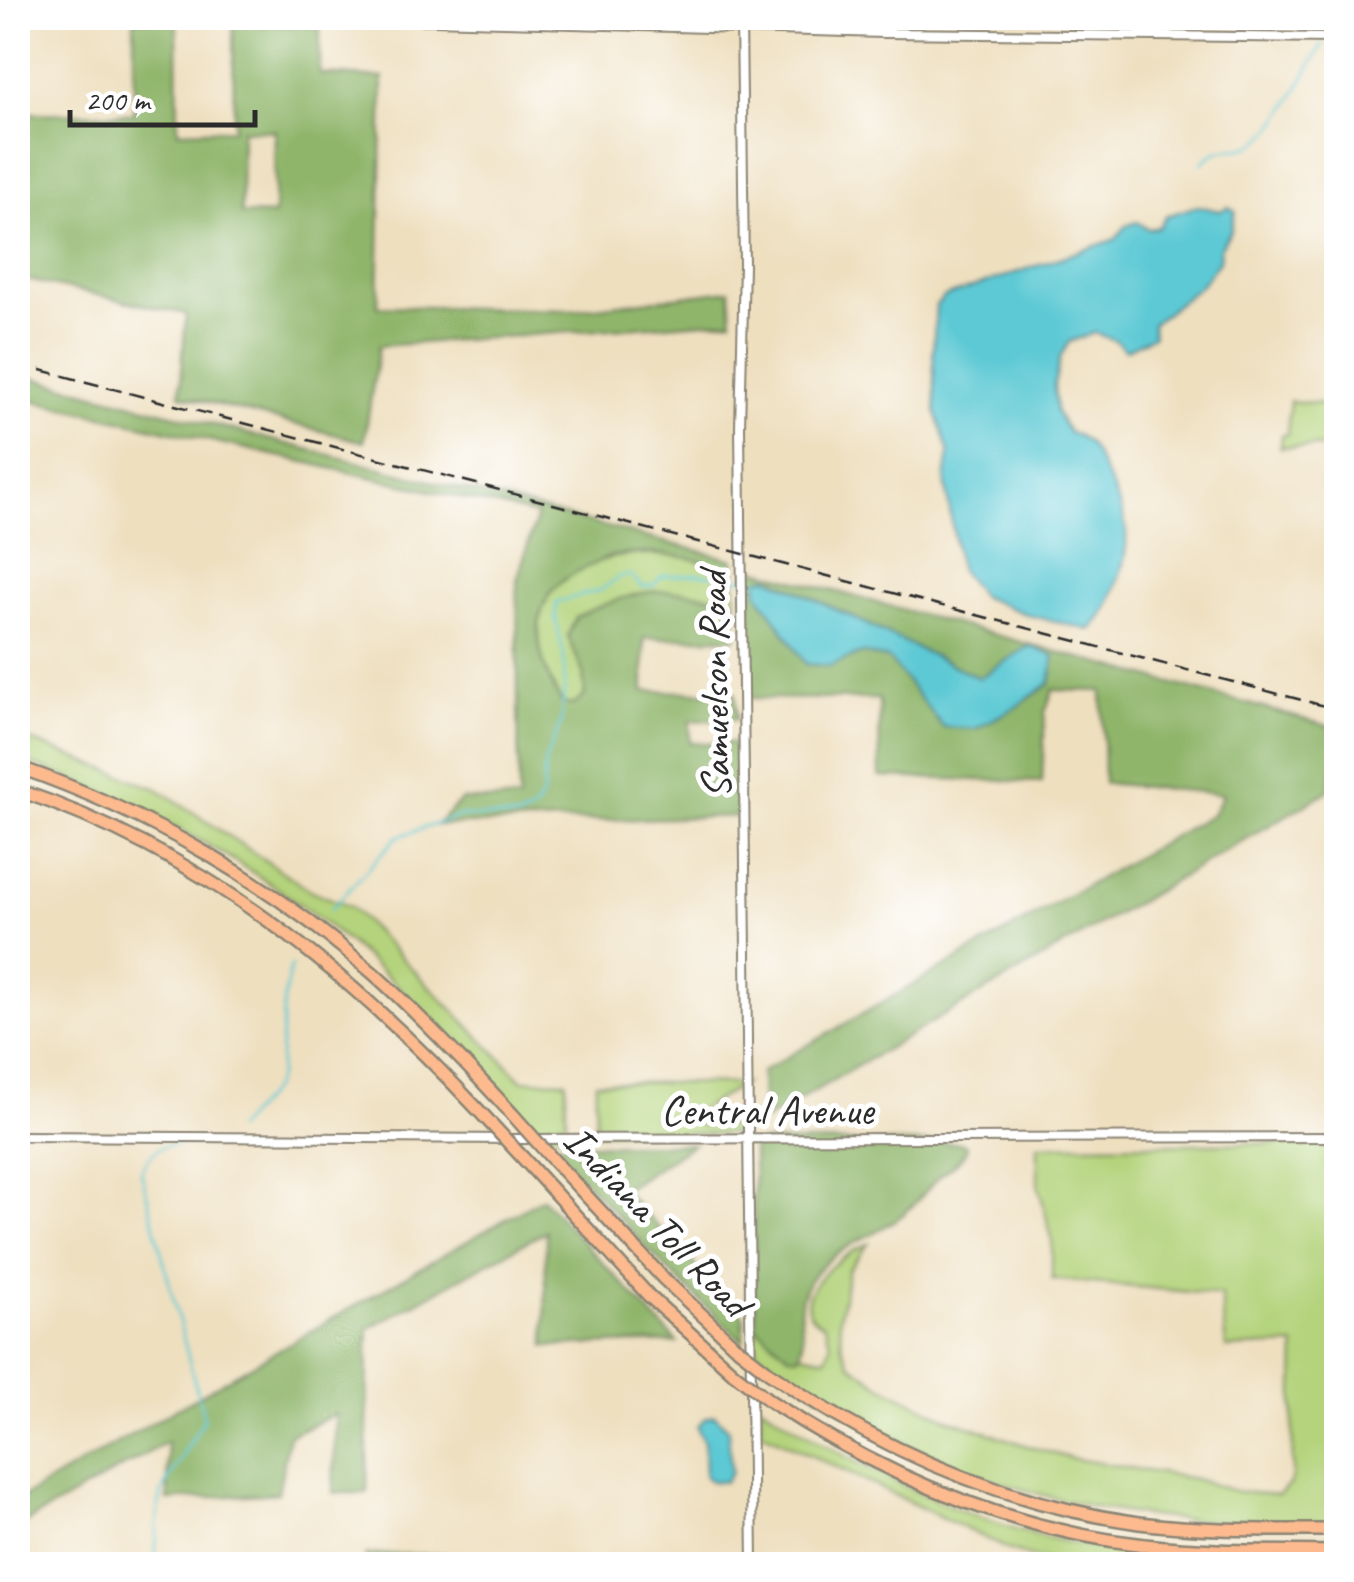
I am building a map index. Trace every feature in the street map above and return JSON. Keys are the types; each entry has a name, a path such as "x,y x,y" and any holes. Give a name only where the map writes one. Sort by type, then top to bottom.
{"highway":[{"name":"Indiana Toll Road","path":"18,767 153,824 226,866 346,950 408,1005 664,1280 734,1345 835,1416 914,1458 1034,1501 1141,1523 1336,1530"},
{"name":"Indiana Toll Road","path":"18,790 186,867 262,914 359,990 423,1051 681,1328 770,1401 834,1441 907,1479 1048,1528 1158,1546 1336,1552"}],"street":[{"path":"364,18 741,30 1336,38"},
{"name":"Samuelson Road","path":"740,18 744,265 740,427 754,1564"},
{"name":"Central Avenue","path":"18,1136 1336,1137"}],"green space":[{"path":"134,20 177,21 178,131 234,129 233,23 320,27 320,74 383,78 378,306 573,310 730,290 732,320 379,346 364,442 180,395 186,314 18,278 18,113 134,114","holes":["242,130 275,131 274,215 241,214"]},
{"path":"18,374 734,560 735,570 660,554 610,557 564,580 550,593 539,627 544,665 552,684 562,703 574,705 585,695 583,672 568,636 576,617 619,599 654,592 691,593 736,602 736,638 644,638 644,691 735,693 737,719 690,721 690,743 737,743 738,816 436,825 462,800 519,800 517,580 537,515 18,397"},
{"path":"1290,401 1332,405 1332,447 1280,447 1281,435 1287,434"},
{"path":"640,554 683,556 735,570 736,602 691,593 655,592 619,599 576,617 568,636 583,672 585,695 574,705 562,704 540,647 540,622 546,600 560,583 580,569 607,559"},
{"path":"750,568 1336,728 1336,763 1328,791 763,1121 761,1072 1212,814 1223,794 1104,783 1102,691 1053,690 1045,712 1042,782 880,777 879,699 751,698","holes":["769,577 979,678 1029,646 1050,684 975,729 889,659 862,653 806,664 758,593"]},
{"path":"18,736 158,789 311,891 351,907 522,1080 566,1081 566,1135 542,1135 394,982 291,898 159,819 18,759"},
{"path":"596,1082 744,1084 698,1111 698,1125 709,1126 720,1115 728,1116 728,1127 747,1123 739,1134 595,1133"},
{"path":"761,1142 963,1143 967,1147 960,1159 903,1214 841,1251 811,1279 801,1305 803,1338 798,1356 789,1355 755,1326 753,1147"},
{"path":"1336,1143 1336,1522 1191,1520 1072,1502 1016,1487 961,1468 856,1417 756,1351 755,1326 789,1355 802,1353 826,1358 831,1343 824,1325 811,1316 807,1304 810,1292 830,1268 868,1244 848,1270 839,1321 842,1347 850,1364 880,1385 948,1419 1070,1458 1195,1479 1238,1492 1279,1495 1292,1476 1295,1345 1226,1348 1221,1295 1052,1279 1052,1238 1038,1184 1038,1145"},
{"path":"550,1144 693,1144 623,1190 744,1316 743,1342 665,1267"},
{"path":"542,1198 677,1342 545,1346 546,1231 368,1329 367,1493 333,1493 336,1414 289,1435 278,1493 168,1500 167,1442 18,1527 18,1500"},
{"path":"761,1405 881,1474 1012,1528 1056,1540 1131,1552 1336,1560 1336,1564 1058,1564 1012,1551 760,1431"},
{"path":"447,1554 442,1564 365,1564 366,1555"}],"water":[{"path":"1197,206 1220,211 1228,207 1235,211 1231,230 1220,248 1219,261 1201,285 1152,324 1153,336 1125,350 1115,340 1094,333 1069,342 1061,355 1054,385 1056,412 1069,433 1082,438 1095,453 1126,526 1123,566 1107,608 1090,630 1028,615 982,597 959,569 945,480 949,453 936,412 936,305 944,297 1116,239 1126,226 1137,222 1148,229 1159,227 1166,216"},
{"path":"768,577 979,678 1029,646 1055,656 1050,683 975,729 943,727 889,659 862,653 830,666 806,664 758,593 757,580"},
{"path":"714,1415 728,1428 731,1472 725,1482 705,1477 704,1442 697,1427"}],"waterway":[{"path":"1327,33 1336,18"},
{"path":"1202,163 1217,152 1251,146 1267,134 1323,44"},
{"path":"331,909 397,837 460,816 518,818 533,811 543,795 545,762 561,723 565,682 555,616 557,602 601,590 619,577 631,575 642,587 654,585 662,576 700,574 757,580"},
{"path":"236,1129 273,1089 279,1073 284,997 291,965"},
{"path":"155,1564 163,1489 204,1419 141,1172 147,1160 164,1146 222,1145"}],"railway":[{"path":"18,364 1336,709"}]}
